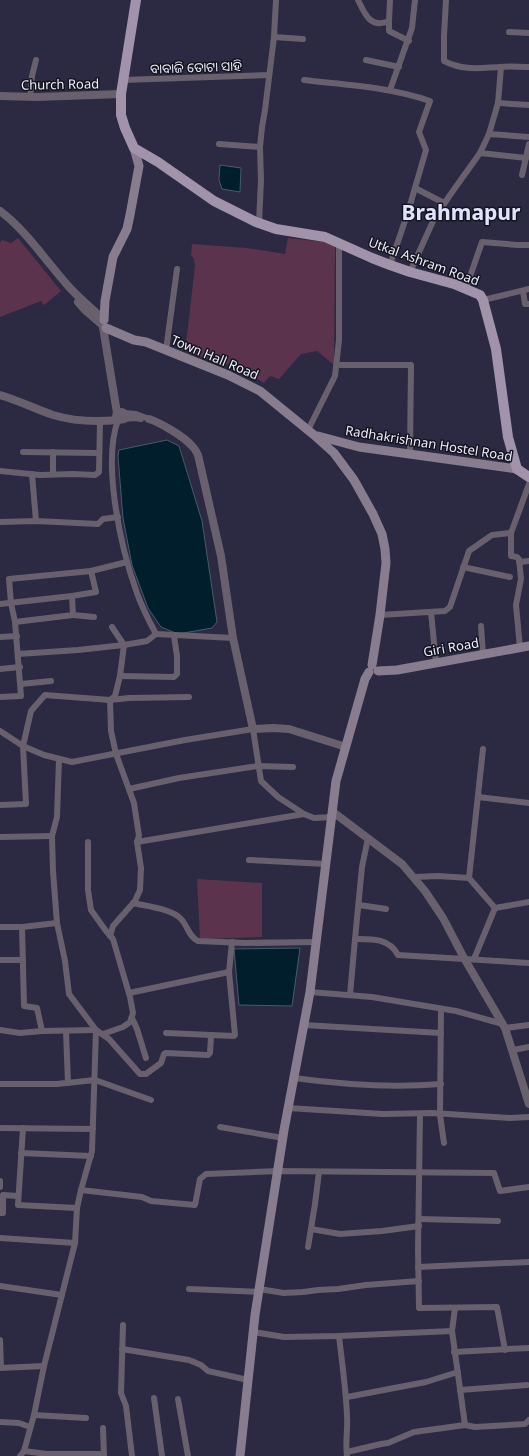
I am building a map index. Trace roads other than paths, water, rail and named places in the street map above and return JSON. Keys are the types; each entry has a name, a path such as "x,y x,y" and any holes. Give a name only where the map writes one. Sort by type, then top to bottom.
{"main road":[{"path":"105,324 105,301 113,257 127,229 139,166 134,148 124,128 121,115 120,94 136,0"},
{"name":"Utkal Ashram Road","path":"134,148 158,162 214,201 259,222 276,229 325,237 390,265 454,284 480,295 483,300 496,349 508,437 526,473"},
{"name":"Town Hall Road","path":"105,324 136,335 146,342 228,375 260,391 334,453 354,480 374,514 382,534 385,548 386,562 373,669 365,679 336,781 310,992 288,1108 253,1332 240,1456"},
{"name":"Radhakrishnan Hostel Road","path":"311,433 340,443 526,473"},
{"path":"334,453 340,443"},
{"name":"Giri Road","path":"373,669 397,670 524,647"}],"street":[{"path":"259,222 262,180 260,147 270,75 276,0"},
{"path":"358,0 366,16 372,22 382,24 389,22"},
{"path":"390,0 388,31 409,41"},
{"path":"390,90 409,41 412,28 414,0"},
{"path":"446,0 444,61 450,65 472,69 529,66"},
{"path":"509,32 529,32"},
{"path":"274,38 303,39"},
{"path":"30,97 32,76 36,60"},
{"path":"366,60 399,67"},
{"path":"410,272 434,219 480,153 489,134 498,103 501,67"},
{"name":"ବାବାଜି ତୋଟା ସାହି","path":"123,80 270,75"},
{"path":"304,80 390,90 430,101 420,132 426,150 408,212 390,265"},
{"name":"Church Road","path":"0,96 30,97 120,94"},
{"path":"498,103 529,105"},
{"path":"489,134 529,137"},
{"path":"219,144 260,147"},
{"path":"522,175 529,144"},
{"path":"480,153 526,158"},
{"path":"415,188 444,203"},
{"path":"0,211 8,217 71,289 105,324 120,415 112,446 113,490 127,562 139,600 156,634"},
{"path":"0,216 17,232 86,311 105,324"},
{"path":"311,433 335,376 337,365 339,340 339,242"},
{"path":"466,288 482,242 529,245"},
{"path":"166,350 177,269"},
{"path":"483,300 526,290 525,304 529,304"},
{"path":"337,365 412,365 410,454"},
{"path":"0,390 55,410 97,418 136,414 165,426 193,447 198,455 221,556 233,638 253,729 261,781 278,797 304,814 314,818 333,812"},
{"path":"0,395 13,398 54,415 100,421 120,415"},
{"path":"0,471 32,474 95,475 99,472 98,453 100,421"},
{"path":"23,452 98,453"},
{"path":"53,452 53,474"},
{"path":"32,474 36,521"},
{"path":"524,647 516,605 521,579 517,557 511,556 511,534 529,484"},
{"path":"0,522 36,521 98,524 103,519 118,518"},
{"path":"380,615 431,612 445,610 450,607 469,551 481,541 492,535 511,534"},
{"path":"519,562 529,561"},
{"path":"0,697 21,696 17,636 11,603 9,580 91,571 127,562"},
{"path":"463,567 510,577"},
{"path":"0,604 96,592 91,571"},
{"path":"72,596 73,616"},
{"path":"431,612 436,663"},
{"path":"15,622 73,616 94,617"},
{"path":"481,626 483,654"},
{"path":"110,700 115,696 120,676 124,645 112,627"},
{"path":"18,654 124,645 147,641 156,634 233,638"},
{"path":"0,637 17,636"},
{"path":"120,676 174,677 177,674 177,656 174,636"},
{"path":"0,669 20,667"},
{"path":"21,684 52,681"},
{"path":"0,805 26,804 23,746 31,711 45,695 110,700 129,698 189,697"},
{"path":"110,700 111,730 116,754 134,803 139,836 137,842 141,868 140,890 133,903 113,926 110,936"},
{"path":"0,731 23,746 44,755 72,762 185,740 253,729 289,729 346,747"},
{"path":"483,749 469,878 495,908"},
{"path":"59,759 57,817 52,836 53,871 57,923 65,961 69,994 96,1030 109,1039 142,1075 146,1074 161,1063 164,1054 166,1053 208,1055 210,1053 211,1036"},
{"path":"129,789 179,778 258,766 293,767"},
{"path":"478,797 529,803"},
{"path":"333,812 402,864 416,877 469,878"},
{"path":"333,812 404,862 425,890 469,959 506,1026 527,1087 529,1104"},
{"path":"137,842 304,814"},
{"path":"0,837 52,836"},
{"path":"350,995 362,867 368,838"},
{"path":"88,842 88,890 91,910 113,939 134,1013 130,1022 123,1027 103,1034"},
{"path":"249,860 326,864"},
{"path":"495,908 529,902"},
{"path":"133,903 166,911 178,916 182,919 193,939 198,941 317,942"},
{"path":"359,905 386,909"},
{"path":"469,959 495,908"},
{"path":"0,927 22,927 57,923"},
{"path":"22,927 24,1006 37,1008 42,1031"},
{"path":"355,939 382,941 393,948 398,954 529,963"},
{"path":"166,1033 234,1036 231,981 229,972 232,942"},
{"path":"0,960 23,960"},
{"path":"129,993 229,972"},
{"path":"310,992 372,997 441,1009 506,1026 529,1025"},
{"path":"441,1009 440,1115 444,1143"},
{"path":"132,1018 146,1058"},
{"path":"304,1025 441,1033"},
{"path":"0,1030 20,1033 96,1030"},
{"path":"96,1030 91,1156 77,1208 75,1242 44,1366 34,1415 22,1454 104,1455 103,1428"},
{"path":"66,1031 68,1083"},
{"path":"515,1049 529,1047"},
{"path":"294,1078 367,1086 408,1087 441,1084"},
{"path":"0,1084 68,1083 94,1080 152,1100"},
{"path":"288,1108 383,1114 472,1115 510,1118 529,1117"},
{"path":"420,1114 418,1267 419,1308 497,1307 505,1350"},
{"path":"220,1127 283,1138"},
{"path":"0,1128 93,1129"},
{"path":"23,1128 18,1205 77,1208"},
{"path":"21,1153 91,1156"},
{"path":"81,1190 142,1197 151,1201 195,1205 200,1179 206,1174 278,1171 420,1174 494,1173 500,1191 529,1188"},
{"path":"308,1247 316,1204 319,1172"},
{"path":"0,1181 0,1187"},
{"path":"0,1213 3,1213 3,1196 18,1196"},
{"path":"311,1229 340,1234 382,1232 419,1223 498,1221"},
{"path":"0,1238 75,1242"},
{"path":"418,1267 529,1262"},
{"path":"189,1289 259,1290 284,1293 419,1281"},
{"path":"0,1286 62,1295"},
{"path":"455,1308 452,1331 465,1425"},
{"path":"123,1325 121,1393 126,1406 132,1456"},
{"path":"253,1332 284,1337 452,1331"},
{"path":"339,1336 347,1397 347,1454 381,1444 388,1444 414,1432 465,1425 474,1427 525,1424 529,1420"},
{"path":"0,1340 0,1368 44,1366"},
{"path":"454,1352 529,1348"},
{"path":"122,1349 188,1360 201,1365 208,1371 248,1380"},
{"path":"347,1397 426,1382 458,1372"},
{"path":"460,1390 527,1385"},
{"path":"154,1398 162,1456"},
{"path":"178,1399 188,1456"},
{"path":"34,1415 86,1418"},
{"path":"0,1422 19,1423 30,1427"}],"water":[{"path":"220,165 241,168 240,192 222,189 219,180"},
{"path":"167,440 179,446 202,521 217,622 212,628 178,634 161,627 148,608 132,565 123,518 118,456 119,450"},
{"path":"300,948 292,1006 239,1005 234,949"}],"district":[{"name":"Brahmapur","path":"461,213"}]}
